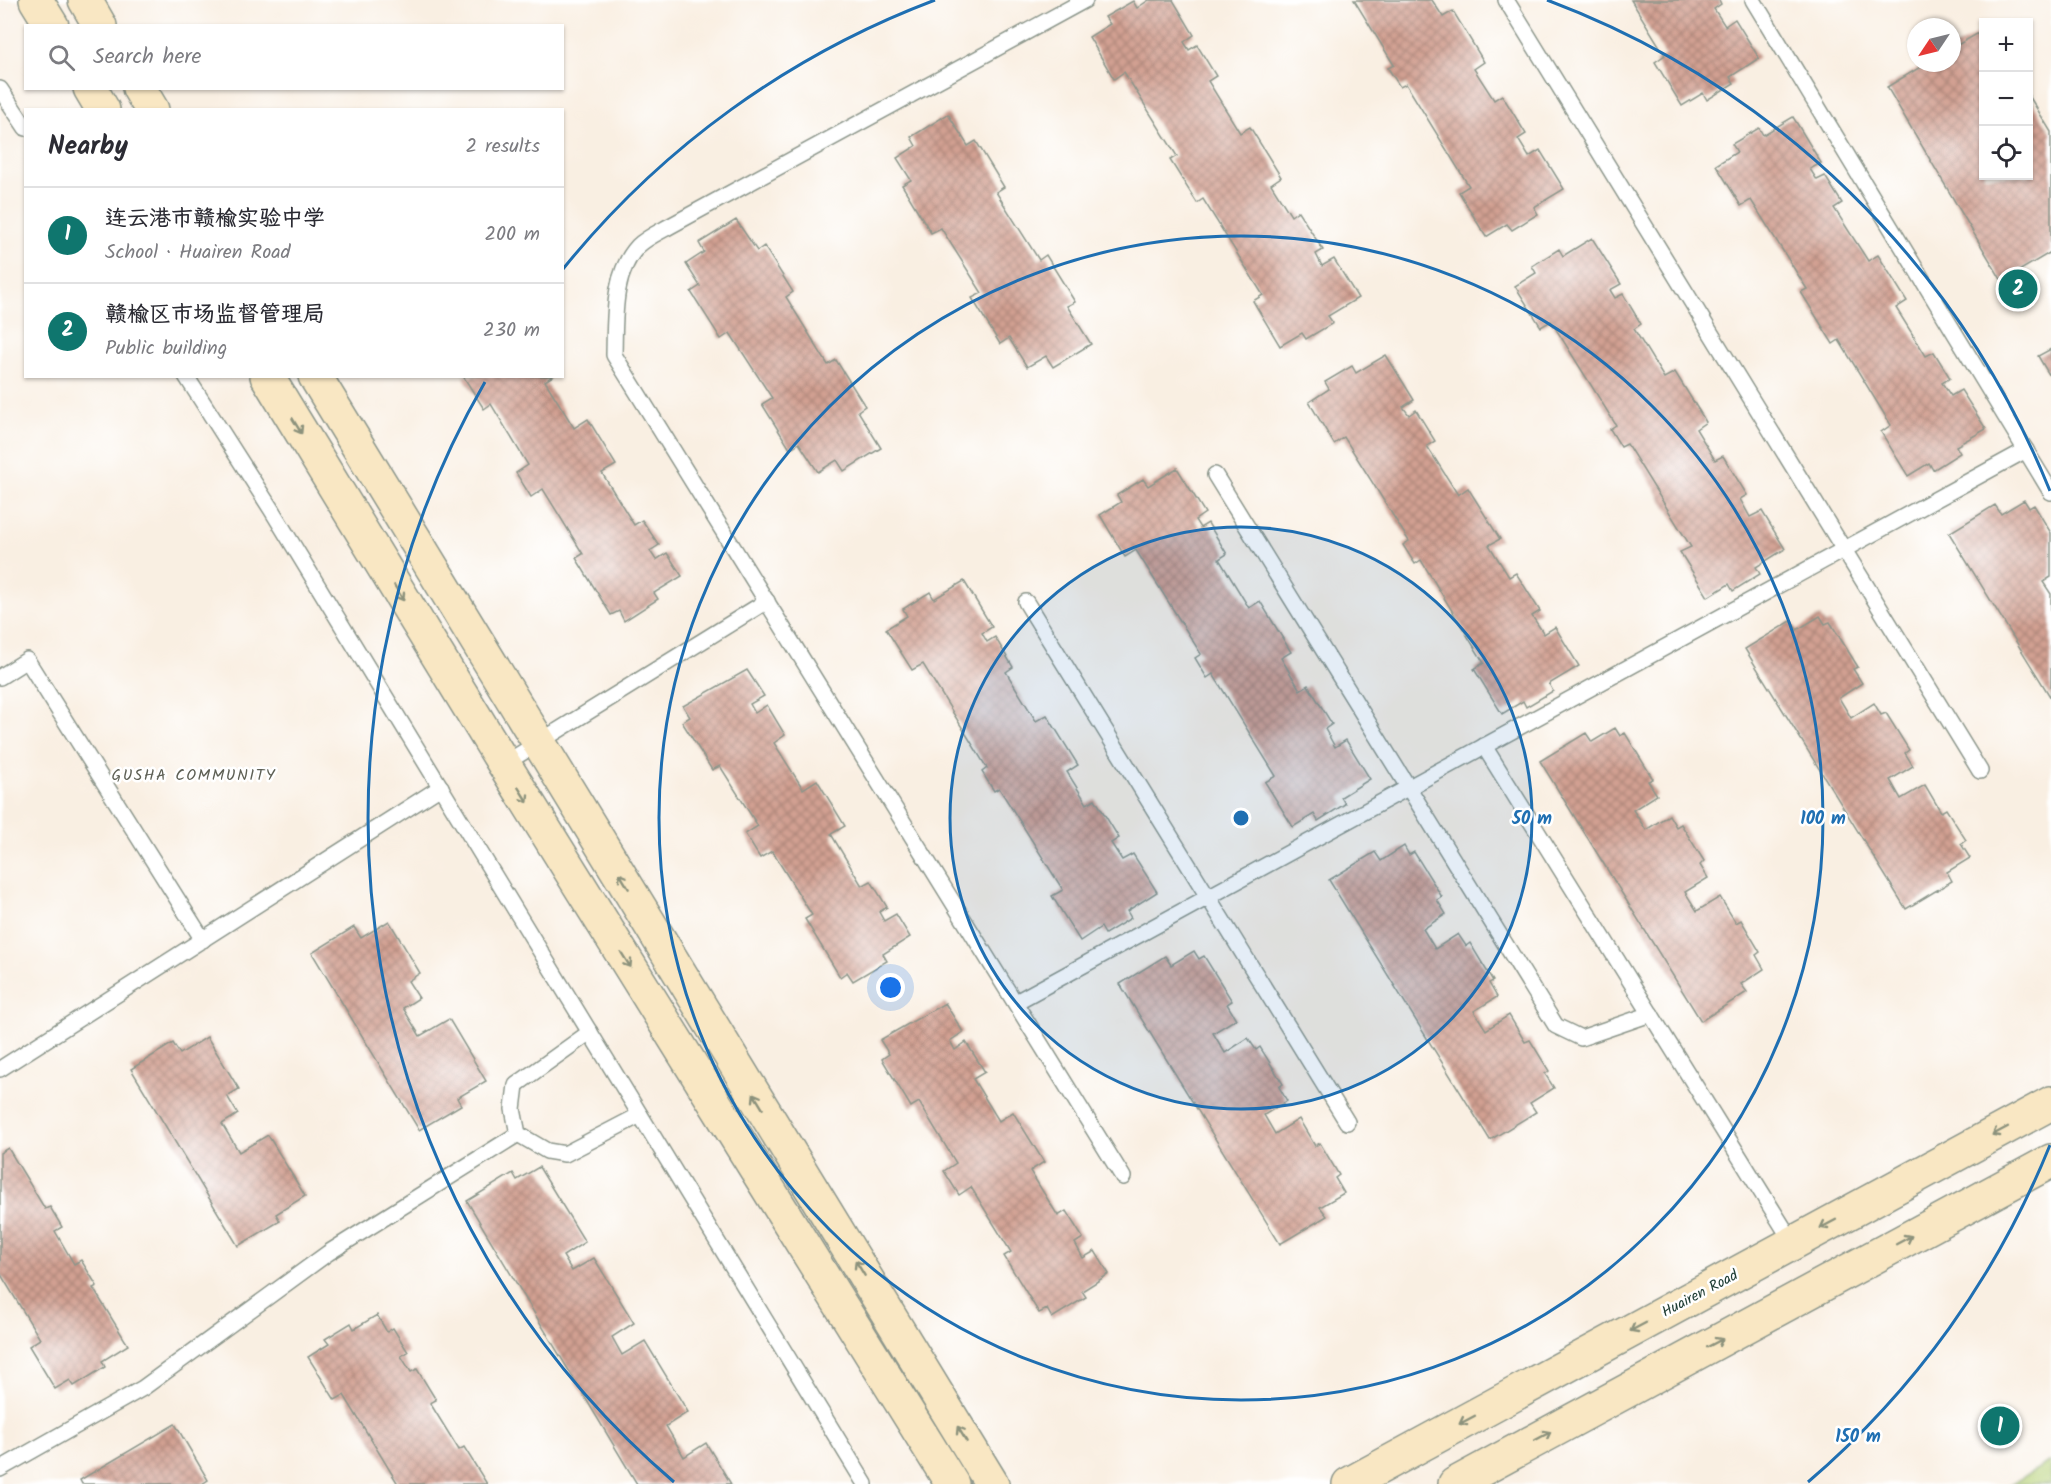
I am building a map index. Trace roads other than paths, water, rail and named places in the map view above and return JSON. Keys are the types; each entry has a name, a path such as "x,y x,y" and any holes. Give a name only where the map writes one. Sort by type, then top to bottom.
{"main road":[{"path":"36,0 51,24"},
{"path":"85,0 99,24"},
{"path":"91,90 102,108"},
{"path":"140,90 151,108"},
{"path":"268,378 504,764 952,1484"},
{"path":"316,378 992,1484"},
{"name":"Huairen Road","path":"1349,1484 2051,1103"},
{"path":"1455,1484 2051,1161"}],"lane":[{"path":"1085,0 640,244 629,257 620,282 615,306 614,355 1123,1177"},
{"path":"1506,0 1980,771"},
{"path":"1753,0 2051,492"},
{"path":"0,89 24,125"},
{"path":"187,378 277,519 865,1484"},
{"path":"1016,1002 2026,450"},
{"path":"1215,476 1556,1026 1581,1038 1651,1014"},
{"path":"504,764 767,601"},
{"path":"1026,602 1347,1122"},
{"path":"0,677 27,660 203,940"},
{"path":"1484,746 1793,1243"},
{"path":"0,1070 441,787"},
{"path":"590,1032 516,1085 513,1109 518,1134 547,1151 565,1154 640,1115"},
{"path":"0,1469 143,1388 328,1253 518,1134"}],"place":[{"name":"赣榆区市场监督管理局","path":"2018,289"},
{"name":"连云港市赣榆实验中学","path":"2000,1426"}],"district":[{"name":"GUSHA COMMUNITY","path":"194,775"}]}
